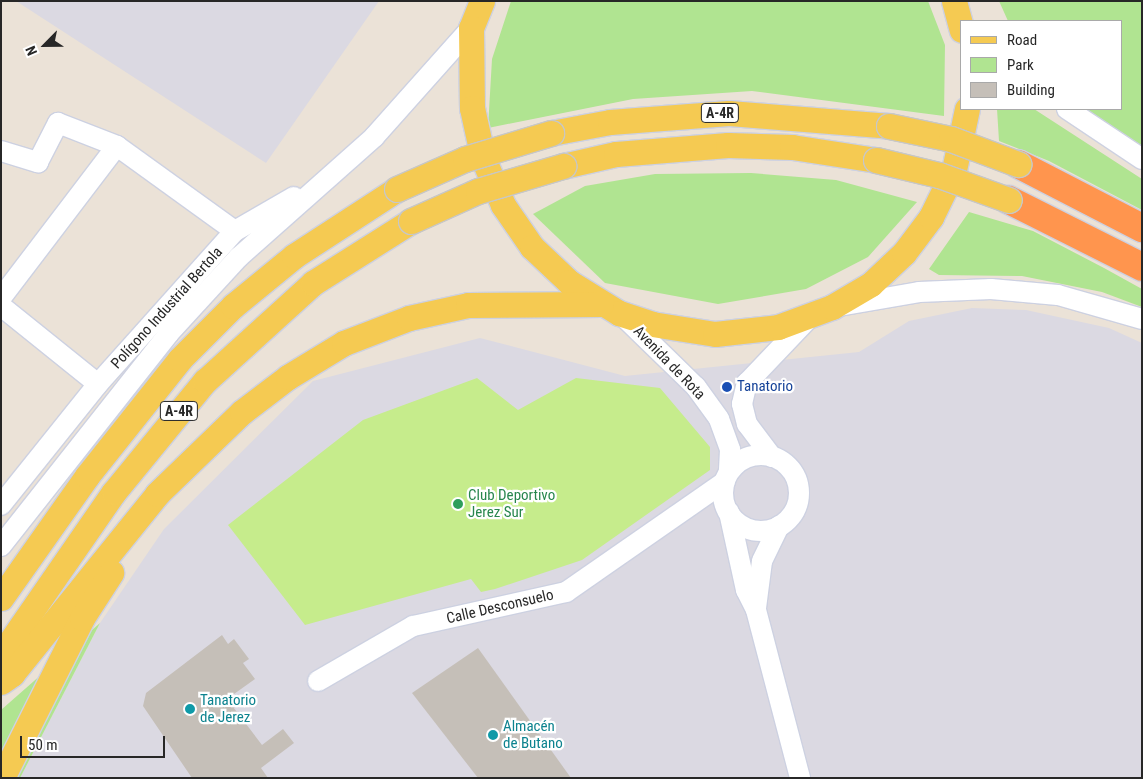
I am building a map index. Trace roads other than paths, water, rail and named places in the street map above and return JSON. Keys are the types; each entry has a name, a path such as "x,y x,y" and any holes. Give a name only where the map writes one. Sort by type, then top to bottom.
{"highway":[{"name":"A-4R","path":"1018,164 1142,228"},
{"name":"A-4R","path":"1009,200 1142,267"}],"main road":[{"path":"481,2 472,28 472,108 483,158 503,205 532,247 569,282 610,308 683,331 714,334 747,332 809,318 832,307 870,284 904,253 931,217 954,170 967,110"},
{"name":"A-4R","path":"1,598 87,476 180,359 233,306 294,256 397,189 465,159 551,133 610,122 729,113 890,126 951,140 1018,164"},
{"name":"A-4R","path":"1,655 114,492 205,381 313,283 411,221 478,191 563,166 616,154 728,145 792,147 876,160 939,174 1009,200"},
{"path":"1,682 12,674 157,494 242,412 288,377 344,343 408,318 468,305 610,308"},
{"path":"2,778 82,618 125,552 202,451"}],"street":[{"path":"1,546 169,333 239,257 333,174 407,103 472,28"},
{"path":"1069,110 1142,158"},
{"path":"1,150 38,162 58,123 117,146 235,231"},
{"path":"1,298 117,146"},
{"name":"Polígono Industrial Bertola","path":"1,505 98,384 235,231 333,174"},
{"path":"832,307 919,292 991,289 1058,295 1142,319"},
{"path":"1,306 98,384"},
{"name":"Avenida de Rota","path":"610,308 696,386 719,419 730,450 727,477"},
{"path":"756,610 762,561 779,526 789,518 798,494 791,471 772,457 747,424 742,404 747,383 809,318"},
{"path":"772,457 748,457 727,477 727,509 746,590 756,610 800,778"},
{"name":"Calle Desconsuelo","path":"318,681 413,626 566,592 698,500 727,477"},
{"path":"698,500 727,509 754,530 779,526"}],"place":[{"name":"Tanatorio","path":"727,387"},
{"name":"Club Deportivo Jerez Sur","path":"458,504"},
{"name":"Tanatorio de Jerez","path":"190,709"},
{"name":"Almacén de Butano","path":"493,735"}]}
